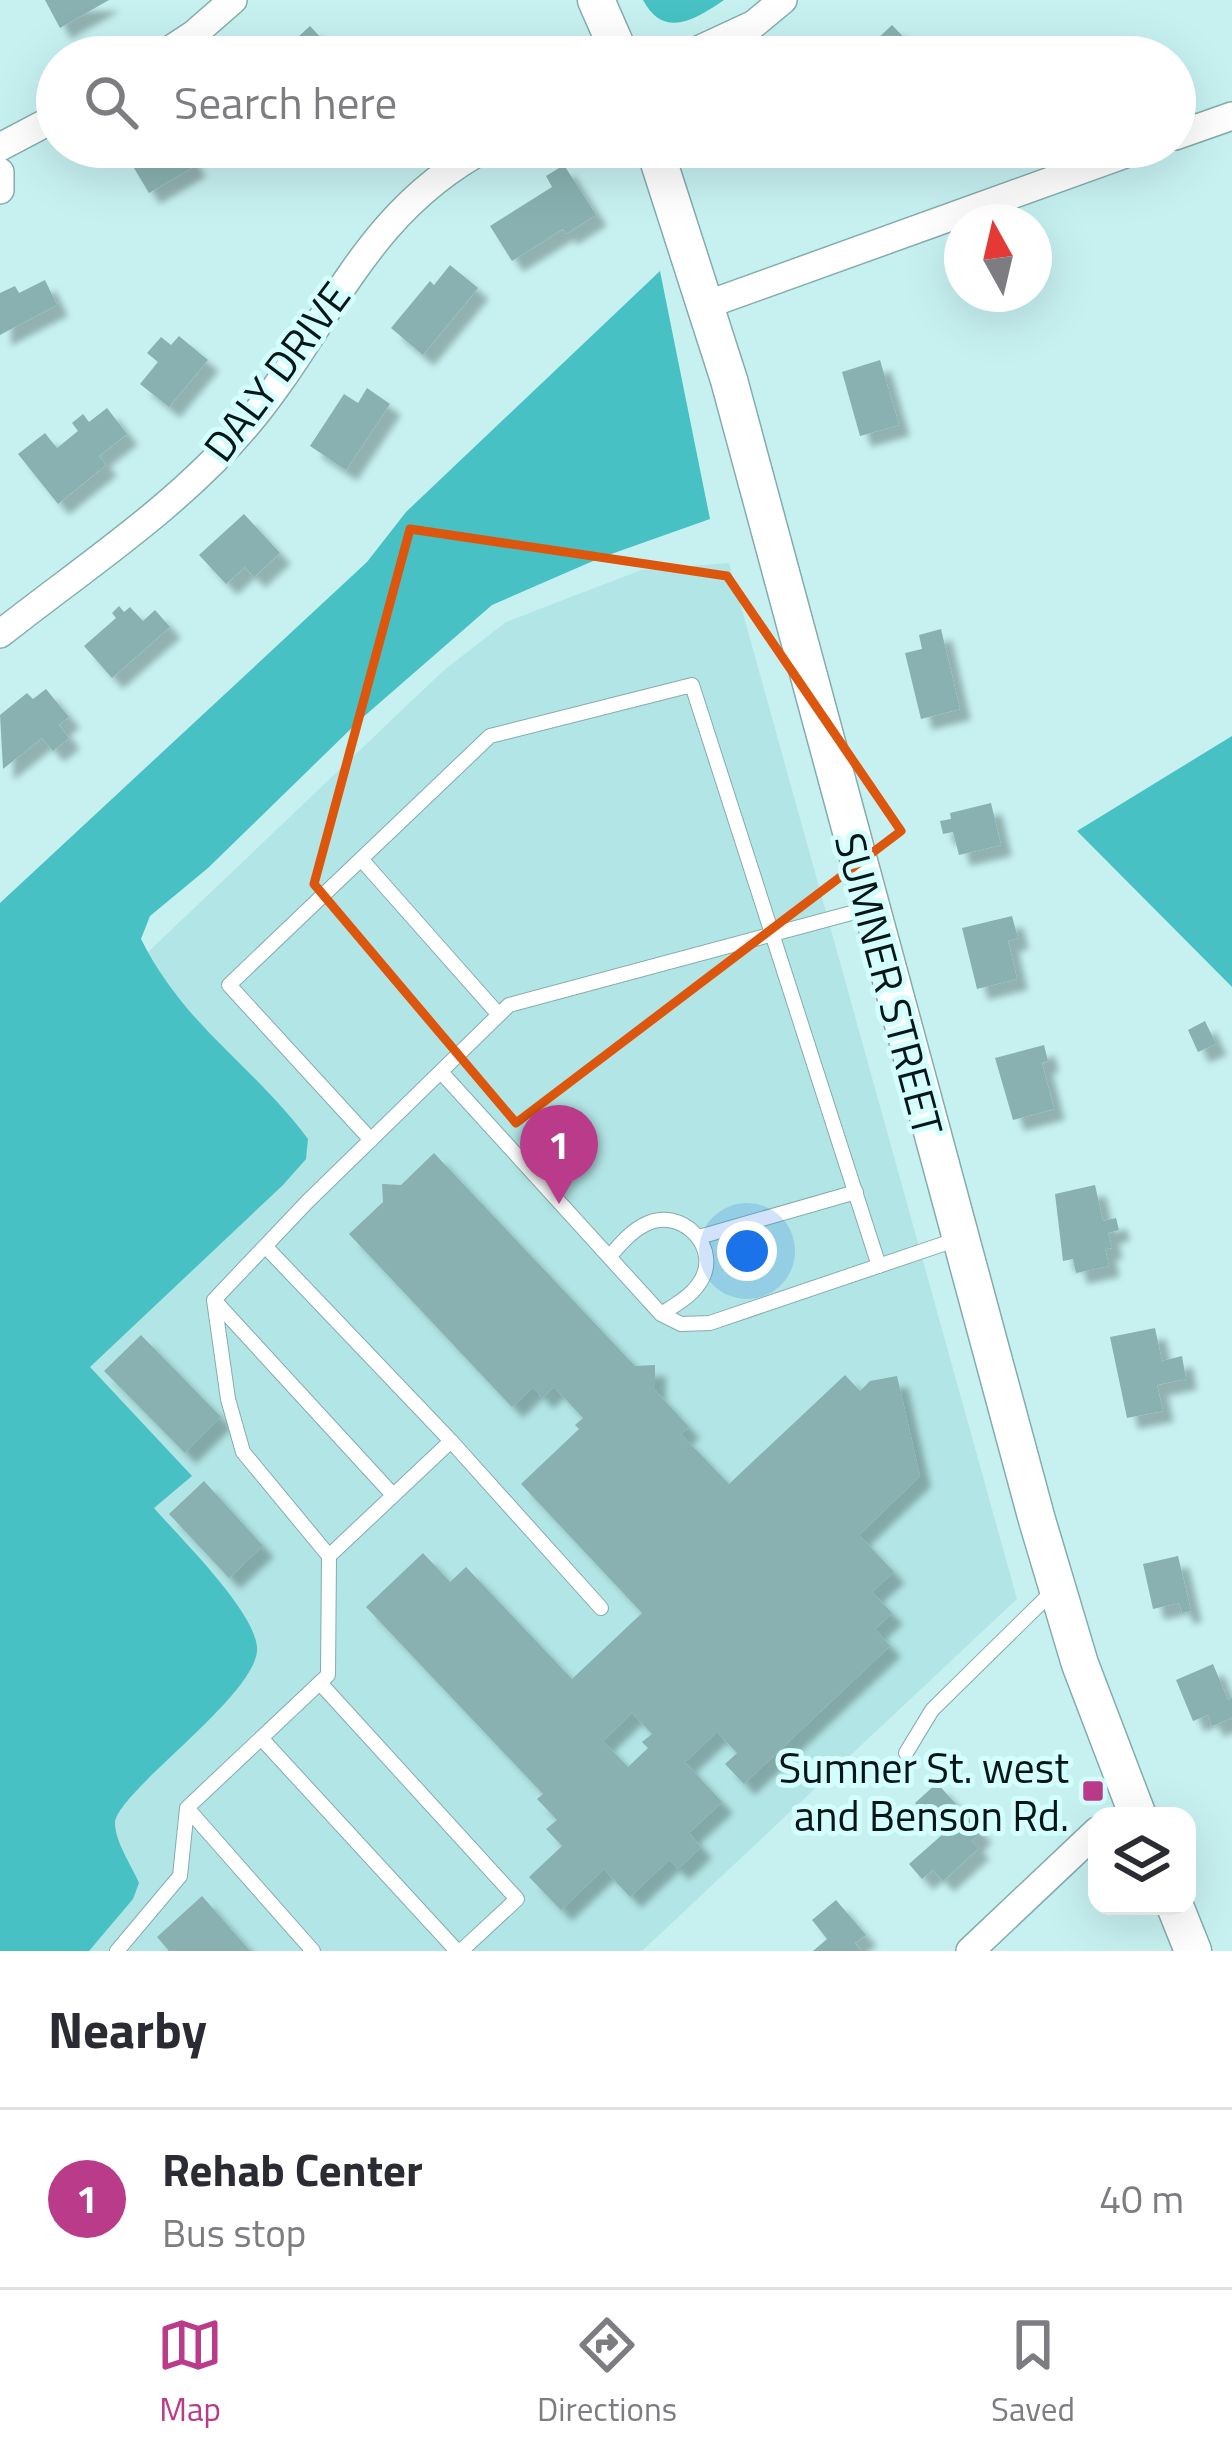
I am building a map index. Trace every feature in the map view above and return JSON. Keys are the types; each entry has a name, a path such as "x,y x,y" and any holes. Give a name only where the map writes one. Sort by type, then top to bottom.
{"main road":[{"path":"596,0 612,36"},
{"name":"SUMNER STREET","path":"661,168 706,305 1057,1588 1127,1807"},
{"path":"1179,1915 1193,1951"}],"street":[{"path":"191,36 233,0"},
{"path":"728,36 754,24 783,0"},
{"path":"1196,129 1232,116"},
{"path":"0,147 36,128"},
{"name":"DALY DRIVE","path":"0,634 219,455 269,395 374,240 425,190 457,168"},
{"path":"706,305 1087,168"},
{"path":"0,172 0,190"},
{"path":"970,1951 1088,1840"}],"lane":[{"path":"371,1140 229,985 490,736 692,685 879,1266"},
{"path":"361,859 499,1015"},
{"path":"214,1300 509,1005 870,908"},
{"path":"441,1072 661,1314 681,1324 710,1323 958,1239"},
{"path":"699,1237 856,1192"},
{"path":"609,1257 634,1232 660,1219 688,1226 699,1237 705,1250 703,1279 695,1291 661,1314"},
{"path":"266,1246 601,1608"},
{"path":"214,1300 394,1496"},
{"path":"116,1951 180,1876 187,1808 328,1675 329,1556 243,1452 228,1399 214,1300"},
{"path":"329,1556 451,1441"},
{"path":"906,1753 932,1709 1057,1588"},
{"path":"261,1738 459,1951 517,1899 320,1683"},
{"path":"187,1808 313,1951"}],"highlighted area":[{"path":"410,529 727,576 901,831 516,1123 314,884"}],"shaded area":[{"path":"643,0 724,0 692,19 670,23 651,12"},
{"path":"660,271 710,519 600,558 492,605 361,719 208,868 150,916 141,939 159,970 199,1021 308,1139 306,1159 90,1367 192,1476 154,1508 230,1595 257,1647 237,1690 122,1808 115,1823 139,1883 133,1899 89,1951 0,1951 0,903 367,562 406,512"},
{"path":"729,563 1017,1599 642,1951 0,1951 0,1093 443,671 506,622 641,570"},
{"path":"1232,736 1232,987 1077,831"}],"building":[{"path":"45,0 109,0 60,28"},
{"path":"892,25 903,36 880,36"},
{"path":"310,26 319,36 299,36"},
{"path":"134,168 192,168 149,193"},
{"path":"566,168 596,215 512,261 490,226 552,187 546,176"},
{"path":"450,265 478,288 423,355 391,328 430,281 434,285"},
{"path":"45,280 57,305 0,335 0,293 15,286 19,293"},
{"path":"179,336 208,360 169,407 140,384 158,362 147,353 161,337 171,345"},
{"path":"880,360 899,425 860,436 842,372"},
{"path":"367,388 390,404 346,470 310,446 344,394 358,403"},
{"path":"107,408 127,434 99,456 106,465 58,504 18,454 45,433 57,448 78,431 72,423 83,414 89,422"},
{"path":"244,514 280,553 254,577 245,567 226,584 199,555"},
{"path":"119,606 124,612 130,607 143,621 155,610 170,627 112,678 84,646 116,618 112,613"},
{"path":"941,629 960,709 921,719 905,653 922,649 919,635"},
{"path":"46,689 69,717 59,725 69,738 53,751 42,738 3,769 0,715 27,693 33,699"},
{"path":"991,803 1001,845 959,855 953,832 943,834 940,821 951,819 950,813"},
{"path":"1012,916 1018,938 1008,941 1017,979 977,989 962,928"},
{"path":"1205,1021 1216,1044 1198,1052 1188,1030"},
{"path":"1044,1045 1048,1061 1042,1063 1054,1109 1013,1120 995,1058"},
{"path":"434,1153 635,1366 655,1365 655,1390 689,1427 681,1434 729,1484 845,1375 860,1391 870,1381 897,1376 920,1476 859,1535 894,1572 872,1592 892,1613 875,1629 890,1646 744,1784 725,1764 737,1753 717,1732 685,1762 722,1802 689,1833 701,1847 678,1869 669,1860 630,1897 604,1869 561,1910 529,1877 562,1846 546,1829 557,1820 537,1799 543,1794 366,1607 423,1553 450,1582 466,1567 572,1679 642,1613 521,1484 579,1429 575,1425 583,1418 554,1387 542,1398 533,1387 512,1407 349,1234 383,1202 382,1184 401,1185","holes":["632,1713 652,1734 642,1742 648,1748 628,1767 603,1741"]},
{"path":"1095,1185 1103,1221 1116,1218 1119,1230 1108,1233 1109,1266 1076,1273 1073,1259 1063,1261 1055,1194"},
{"path":"1155,1328 1162,1361 1182,1356 1186,1379 1157,1385 1163,1411 1127,1418 1110,1337"},
{"path":"141,1335 221,1417 185,1453 104,1371"},
{"path":"204,1481 263,1546 229,1578 169,1514"},
{"path":"1178,1556 1191,1611 1182,1613 1179,1603 1153,1609 1143,1564"},
{"path":"1213,1664 1228,1700 1232,1698 1232,1718 1212,1726 1208,1715 1193,1721 1176,1680"},
{"path":"937,1783 981,1832 972,1841 979,1848 943,1881 933,1870 922,1879 909,1864 943,1834 915,1803"},
{"path":"202,1896 250,1951 169,1951 157,1937"},
{"path":"836,1900 866,1935 855,1943 861,1951 813,1951 827,1939 812,1920"}],"place":[{"name":"Rehab Center","path":"559,1204"},
{"name":"Sumner St. west and Benson Rd.","path":"1093,1791"}]}
